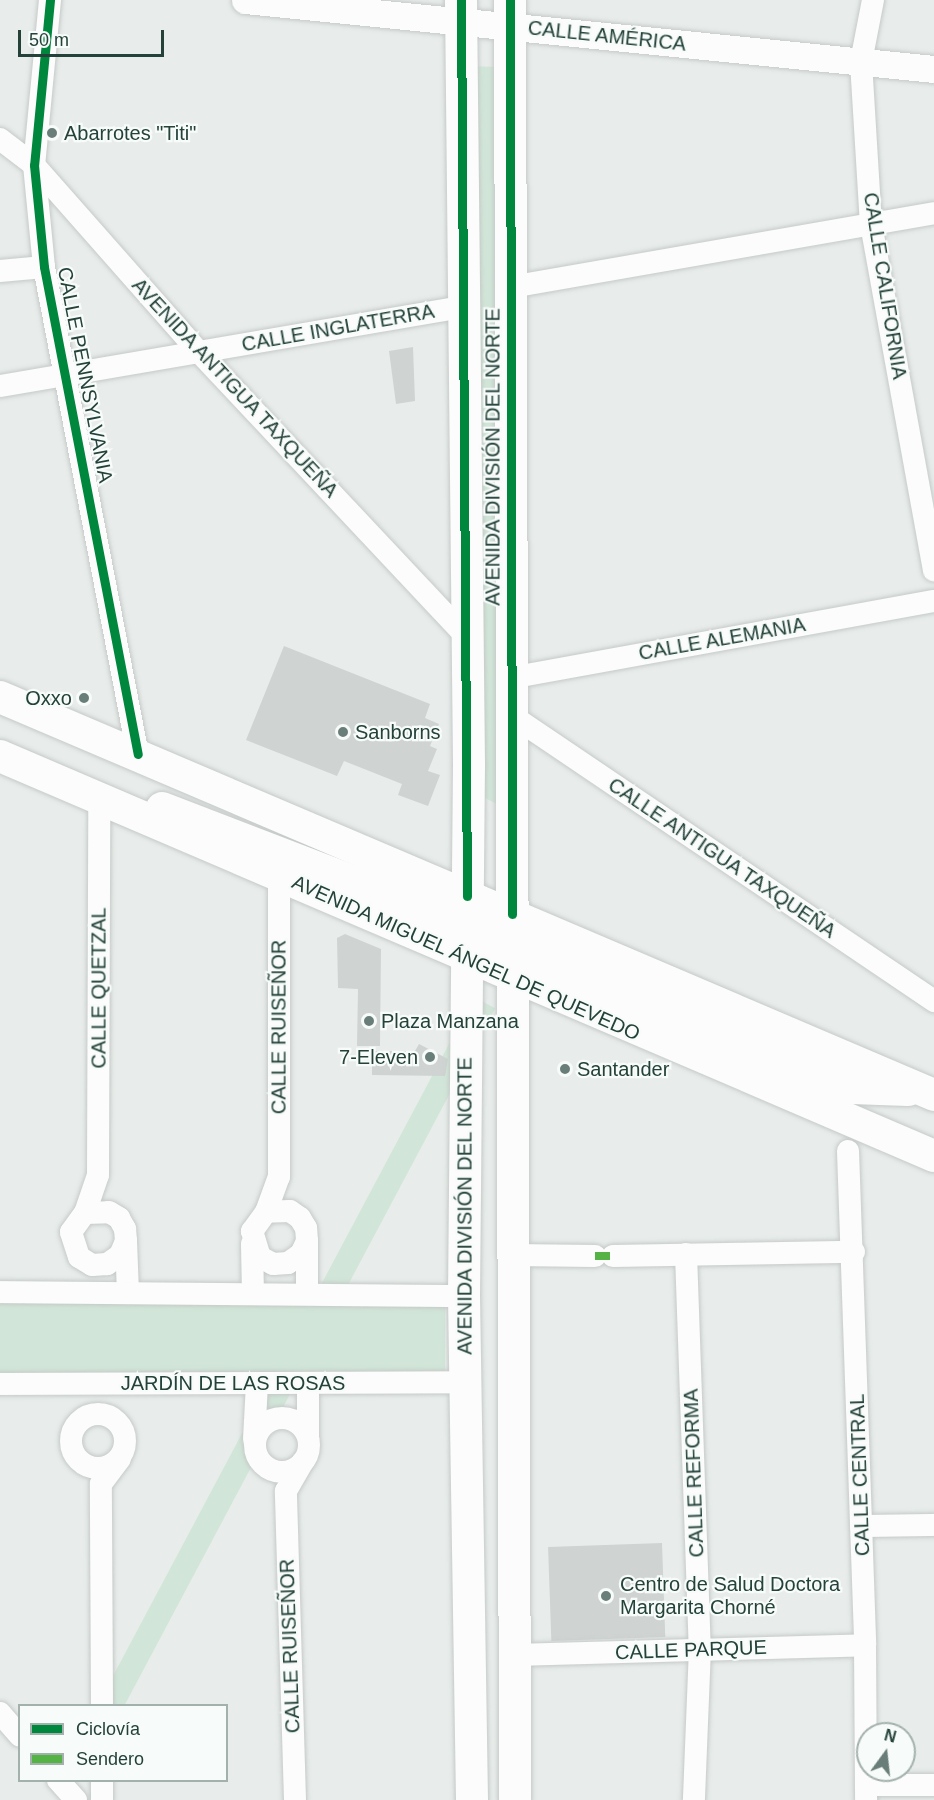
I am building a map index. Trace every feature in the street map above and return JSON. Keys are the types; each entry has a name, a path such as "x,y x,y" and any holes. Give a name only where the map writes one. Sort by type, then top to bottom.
{"main road":[{"name":"AVENIDA DIVISIÓN DEL NORTE","path":"461,11 468,639 464,1296 472,1800"},
{"name":"AVENIDA DIVISIÓN DEL NORTE","path":"510,13 512,914 510,978 516,1655 515,1800"},
{"path":"0,697 928,1092"},
{"name":"AVENIDA MIGUEL ÁNGEL DE QUEVEDO","path":"0,756 465,959 934,1156"},
{"path":"99,800 190,815 466,927 491,931 512,914"},
{"path":"465,959 488,945 512,945 826,1082 862,1089 928,1092"}],"street":[{"name":"CALLE PENNSYLVANIA","path":"50,0 34,165 44,267 68,374 138,754"},
{"name":"CALLE AMÉRICA","path":"245,0 510,13 861,62 934,69"},
{"name":"CALLE CALIFORNIA","path":"873,0 861,62 871,224 934,570"},
{"name":"AVENIDA ANTIGUA TAXQUEÑA","path":"0,139 34,165 199,352 468,639"},
{"path":"511,287 934,213"},
{"path":"0,271 44,267"},
{"name":"CALLE INGLATERRA","path":"0,386 463,307"},
{"name":"CALLE ALEMANIA","path":"510,678 934,601"},
{"name":"CALLE ANTIGUA TAXQUEÑA","path":"511,715 934,1000"},
{"name":"CALLE QUETZAL","path":"85,1213 98,1175 99,800"},
{"name":"CALLE RUISEÑOR","path":"266,1212 279,1177 279,877"},
{"name":"CALLE CENTRAL","path":"848,1151 854,1252 865,1645 866,1793"},
{"name":"CALLE QUETZAL","path":"98,1175 119,1218"},
{"name":"CALLE RUISEÑOR","path":"279,1177 300,1218"},
{"path":"73,1292 71,1232 85,1213 103,1210 119,1218 126,1241 128,1293"},
{"path":"253,1294 254,1226 266,1212 284,1210 300,1218 307,1241 307,1294"},
{"path":"71,1244 86,1261 108,1264 120,1255 126,1241"},
{"path":"252,1244 260,1257 273,1264 288,1263 301,1254 307,1241"},
{"path":"512,1255 604,1256 854,1252"},
{"name":"CALLE REFORMA","path":"686,1254 700,1648 694,1800"},
{"path":"0,1292 464,1296"},
{"path":"102,1704 101,1484 120,1459 125,1447 118,1422 118,1382"},
{"name":"JARDÍN DE LAS ROSAS","path":"0,1384 466,1382"},
{"path":"74,1383 75,1422 70,1437 78,1461 101,1484"},
{"path":"257,1383 254,1440 262,1465 286,1491 303,1462 309,1436 308,1383"},
{"path":"75,1422 96,1414 118,1422"},
{"path":"254,1440 259,1428 280,1417 292,1419 309,1436"},
{"path":"78,1461 92,1468 107,1468 120,1459"},
{"path":"262,1465 276,1472 291,1471 303,1462"},
{"name":"CALLE RUISEÑOR","path":"286,1491 295,1800"},
{"path":"861,1526 934,1525"},
{"name":"CALLE PARQUE","path":"516,1655 865,1645"},
{"path":"0,1713 18,1734"},
{"path":"60,1782 76,1800"},
{"path":"102,1782 102,1800"},
{"path":"866,1793 934,1785"}],"green space":[{"path":"471,66 496,67 497,804 479,795"},
{"path":"474,997 495,1008 125,1704 98,1704"},
{"path":"0,1299 445,1305 445,1371 0,1380"}],"building":[{"path":"413,347 415,401 396,404 389,351"},
{"name":"Sanborns","path":"284,646 430,704 425,718 439,724 430,746 437,749 428,771 440,775 428,806 398,795 402,784 344,761 337,776 246,740"},
{"path":"345,934 381,949 380,1046 357,1046 358,989 338,988 337,938"},
{"path":"419,1044 448,1059 445,1076 372,1075 372,1051 415,1051"},
{"name":"Centro de Salud Doctora Margarita Chorné","path":"662,1543 665,1637 551,1641 548,1547"}],"marked path":[{"path":"595,1256 613,1256"}],"cycle path":[{"path":"50,0 34,165 44,267 138,754"},
{"path":"461,0 467,896"},
{"path":"510,0 512,914"}],"place":[{"name":"Abarrotes \"Titi\"","path":"52,133"},
{"name":"Oxxo","path":"84,698"},
{"name":"Sanborns","path":"343,732"},
{"name":"Plaza Manzana","path":"369,1021"},
{"name":"7-Eleven","path":"430,1057"},
{"name":"Santander","path":"565,1069"},
{"name":"Centro de Salud Doctora Margarita Chorné","path":"606,1596"}]}
